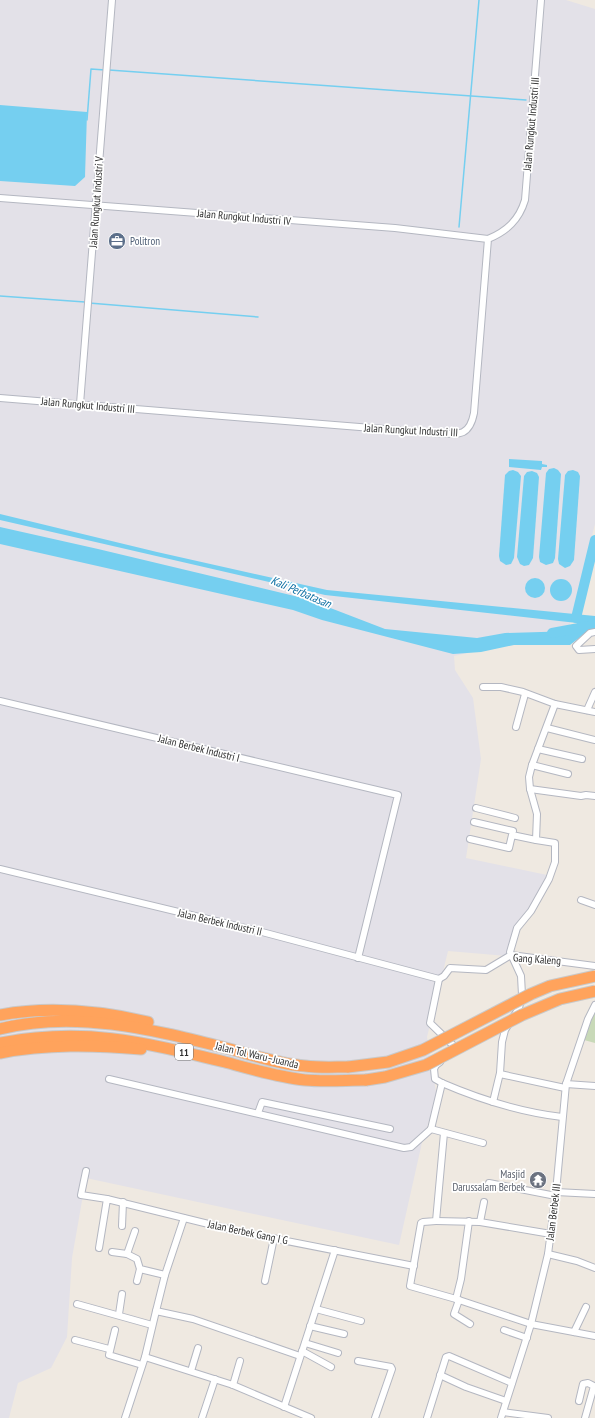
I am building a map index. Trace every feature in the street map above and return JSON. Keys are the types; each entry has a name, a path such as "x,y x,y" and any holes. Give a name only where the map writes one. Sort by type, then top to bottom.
{"highway":[{"name":"Jalan Tol Waru–Juanda","path":"0,1029 44,1023 108,1023 166,1033 277,1062 305,1066 348,1067 388,1062 423,1050 531,994 550,986 595,976"},
{"name":"Jalan Tol Waru–Juanda","path":"0,1043 49,1036 77,1035 111,1038 174,1049 263,1072 306,1080 366,1080 392,1075 426,1065 522,1015 560,999 595,991"},
{"path":"0,1015 61,1010 116,1016 209,1038 277,1062"},
{"path":"0,1053 58,1046 102,1045 148,1050 226,1067 263,1072"}],"street":[{"name":"Jalan Rungkut Industri V","path":"80,404 112,0"},
{"name":"Jalan Rungkut Industri III","path":"0,398 376,429 463,433 471,427 474,413 488,239 501,234 513,223 522,209 525,200 541,0"},
{"name":"Jalan Rungkut Industri IV","path":"0,198 395,228 488,239"},
{"path":"595,632 590,633 576,646 579,650 595,649"},
{"path":"483,687 501,687 555,704 595,712"},
{"path":"587,710 595,692"},
{"path":"516,727 525,694"},
{"name":"Jalan Berbek Industri I","path":"0,701 398,795 358,958"},
{"path":"536,840 537,814 530,789 529,777 532,765 555,704"},
{"path":"547,728 595,740"},
{"path":"538,749 582,759"},
{"path":"532,765 568,774"},
{"path":"530,789 581,796 595,796"},
{"path":"470,839 509,848 513,833 516,816 476,808"},
{"path":"474,822 536,840 555,843 555,862 543,892 517,928 510,952 521,976 522,995 519,1008 505,1030 502,1042 500,1074 493,1102"},
{"name":"Jalan Berbek Industri II","path":"0,869 262,932 439,979"},
{"path":"581,900 595,905"},
{"name":"Gang Kaleng","path":"439,979 444,976 450,968 486,970 511,955 595,966"},
{"path":"439,979 430,1023 458,1051 457,1054 436,1065 434,1069 435,1078 442,1083 493,1102 545,1115 562,1117"},
{"name":"Jalan Berbek III","path":"502,1415 531,1324 548,1254 556,1194 566,1086 588,1019 595,1005"},
{"path":"500,1074 566,1086 595,1086"},
{"path":"109,1079 404,1148 411,1147 431,1129 442,1083"},
{"path":"258,1113 262,1102 390,1129"},
{"path":"431,1129 483,1143"},
{"path":"436,1221 444,1133"},
{"name":"Jalan Berbek Gang I G","path":"86,1171 81,1195 108,1198 241,1232 414,1266"},
{"path":"489,1183 556,1194 595,1194"},
{"path":"99,1248 108,1198"},
{"path":"122,1226 123,1202"},
{"path":"480,1222 484,1202"},
{"path":"126,1418 145,1357 165,1275 184,1218"},
{"path":"551,1234 469,1221 436,1221 421,1223 410,1286 457,1299 531,1324 595,1336"},
{"path":"469,1221 461,1279 454,1314 470,1324"},
{"path":"128,1254 135,1231"},
{"path":"265,1281 274,1238"},
{"path":"284,1407 335,1250"},
{"path":"112,1252 128,1254 137,1259 140,1269 137,1281"},
{"path":"548,1254 577,1261 595,1268"},
{"path":"140,1269 165,1275"},
{"path":"119,1314 122,1294"},
{"path":"77,1304 119,1314 152,1325"},
{"path":"574,1332 586,1308"},
{"path":"316,1309 361,1321"},
{"path":"156,1311 193,1319 301,1353 331,1367"},
{"path":"310,1326 344,1334"},
{"path":"115,1330 109,1349 110,1356 142,1365"},
{"path":"504,1330 527,1338"},
{"path":"75,1340 109,1349"},
{"path":"305,1343 338,1353"},
{"path":"191,1371 198,1348"},
{"path":"427,1418 446,1357 449,1356 512,1383"},
{"path":"145,1357 233,1385 284,1407 295,1415 311,1418"},
{"path":"233,1385 240,1361"},
{"path":"358,1361 391,1367 392,1369 375,1418"},
{"path":"440,1375 466,1387 506,1401"},
{"path":"202,1418 215,1379"},
{"path":"578,1401 583,1384 588,1383 595,1387 593,1398 585,1418"},
{"path":"502,1415 548,1418"}],"shaded area":[{"path":"0,0 566,0 595,9 595,524 568,631 454,656 455,670 473,698 481,759 466,858 547,875 538,898 518,921 507,956 448,951 427,1037 437,1098 423,1138 399,1245 86,1178 72,1258 67,1337 51,1368 18,1383 9,1418 0,1418"}],"green space":[{"path":"595,1008 595,1043 584,1040"}],"water":[{"path":"0,105 87,112 85,177 75,186 0,181"},
{"path":"509,459 542,461 542,464 547,465 547,467 542,467 541,470 509,467"},
{"path":"554,468 561,474 555,558 553,563 546,565 540,562 539,557 546,473 549,469"},
{"path":"513,470 518,472 521,476 514,558 511,564 506,565 500,561 499,556 505,475 509,471"},
{"path":"573,470 578,472 580,476 574,560 570,566 565,568 559,564 558,559 565,475 568,471"},
{"path":"532,471 537,473 539,477 533,558 529,565 524,566 520,564 517,557 524,476 527,472"},
{"name":"Kali Perbatasan","path":"0,514 157,552 327,590 595,616 595,630 584,634 570,645 514,645 481,652 453,654 322,620 293,610 0,544 0,527 307,599 385,629 477,638 505,633 574,631 577,623 325,595 0,520"},
{"path":"531,578 539,578 545,584 545,592 539,598 531,598 525,592 525,584"},
{"path":"561,579 569,582 572,590 569,598 561,601 553,598 550,590 553,582"}],"waterway":[{"path":"459,227 479,0"},
{"path":"87,120 91,69 105,70"},
{"path":"109,70 526,100"},
{"path":"0,296 85,302"},
{"path":"89,303 258,317"},
{"path":"576,618 595,540"},
{"name":"Kali Perbatasan","path":"552,633 595,625"}],"place":[{"name":"Politron","path":"117,241"},
{"name":"Masjid Darussalam Berbek","path":"538,1180"}]}
